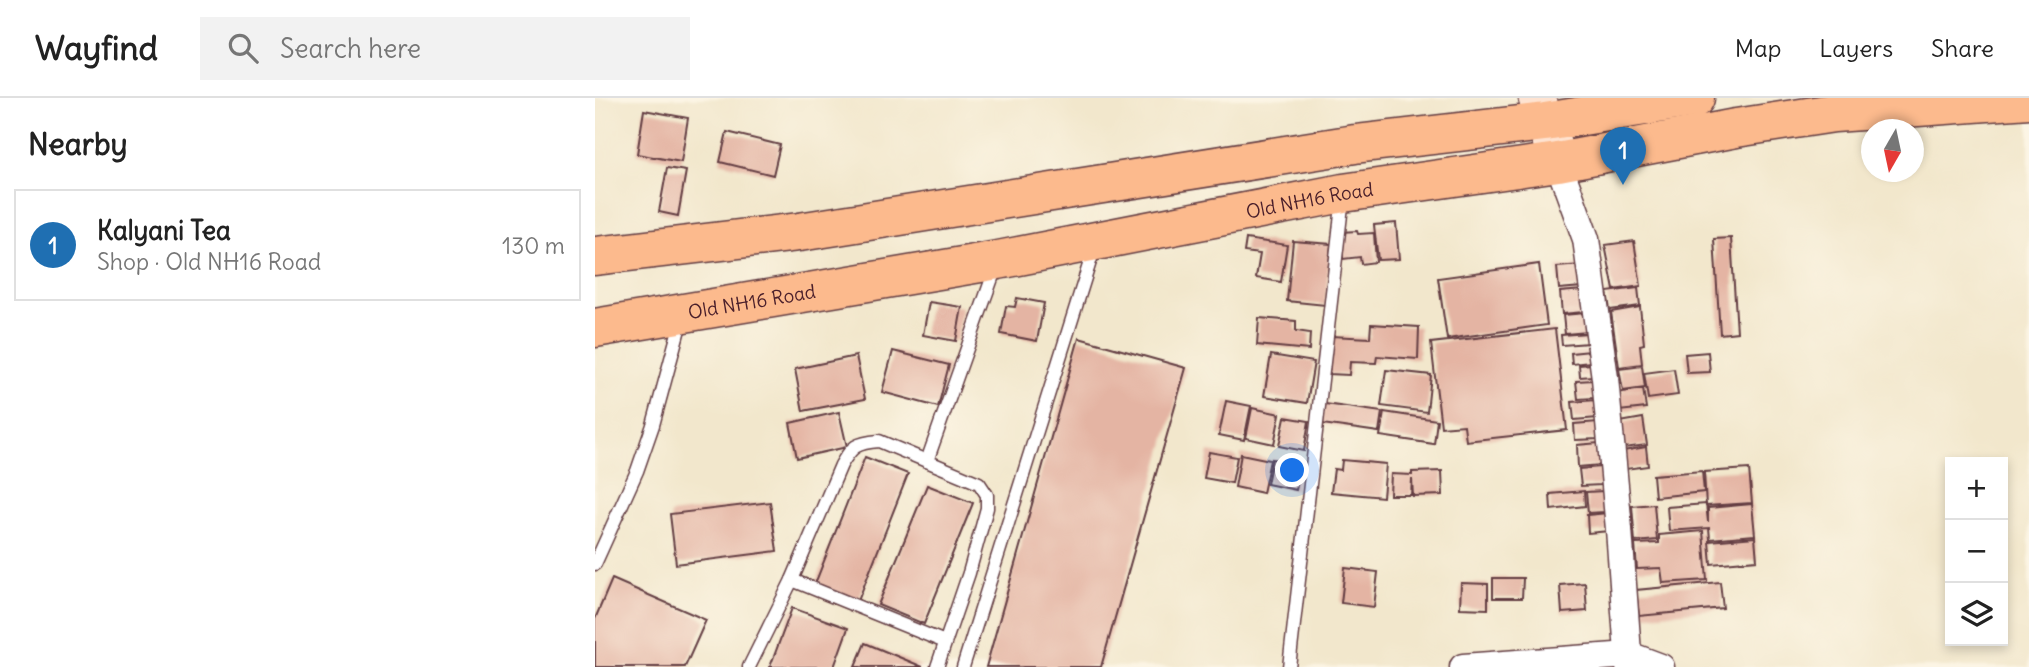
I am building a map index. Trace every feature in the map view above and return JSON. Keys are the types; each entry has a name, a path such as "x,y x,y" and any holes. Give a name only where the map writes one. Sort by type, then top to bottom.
{"main road":[{"path":"595,256 799,232 1355,144 1541,110 1695,98"},
{"name":"Old NH16 Road","path":"595,328 998,260 1343,193 1558,162 1736,128 1834,113 2029,99"},
{"path":"1541,110 1558,162"}],"street":[{"path":"1558,162 1586,239 1605,378 1629,661"},
{"path":"1463,667 1629,661 1661,667"}],"lane":[{"path":"1289,667 1343,193"},
{"path":"963,667 1096,242"},
{"path":"927,461 998,260"},
{"path":"595,564 637,471 653,425 683,313"},
{"path":"749,667 792,580 841,465 851,449 864,442 879,441 979,483 987,495 987,508 969,573 937,667"},
{"path":"792,580 945,642"}],"building":[{"path":"644,110 688,118 681,162 637,154"},
{"path":"727,132 780,145 773,175 720,162"},
{"path":"667,168 686,171 678,216 659,212"},
{"path":"1396,223 1399,259 1378,260 1374,225"},
{"path":"1357,231 1358,234 1374,233 1376,262 1361,264 1360,257 1343,259 1341,232"},
{"path":"1731,238 1737,332 1720,334 1714,239"},
{"path":"1246,239 1287,245 1281,282 1256,278 1260,254 1244,252"},
{"path":"1293,241 1331,244 1325,305 1287,301"},
{"path":"1634,241 1641,286 1614,290 1605,245"},
{"path":"1539,264 1547,325 1447,339 1438,278"},
{"path":"1581,265 1582,287 1559,289 1557,267"},
{"path":"1638,288 1640,306 1610,310 1607,292"},
{"path":"1583,290 1584,312 1562,314 1560,292"},
{"path":"1017,298 1044,303 1037,341 1001,334 1006,306 1015,307"},
{"path":"929,302 962,307 956,341 923,335"},
{"path":"1640,307 1644,344 1640,345 1642,364 1619,367 1611,312"},
{"path":"1586,313 1588,332 1565,334 1563,315"},
{"path":"1259,318 1296,321 1296,331 1310,333 1309,350 1257,345"},
{"path":"1371,324 1419,327 1418,359 1377,356 1376,363 1350,362 1349,375 1329,374 1331,336 1370,338"},
{"path":"1555,329 1567,430 1466,441 1464,425 1441,427 1431,343"},
{"path":"1588,333 1589,343 1562,345 1561,335"},
{"path":"1079,338 1186,368 1101,667 986,667"},
{"path":"893,351 949,365 938,407 882,392"},
{"path":"1590,351 1591,362 1572,364 1571,353"},
{"path":"1708,352 1710,372 1687,373 1685,354"},
{"path":"1271,355 1314,362 1307,403 1264,396"},
{"path":"856,356 865,399 803,411 795,369"},
{"path":"1592,364 1593,376 1580,377 1579,365"},
{"path":"1642,366 1645,388 1623,391 1619,369"},
{"path":"1674,369 1678,395 1648,399 1644,373"},
{"path":"1386,370 1431,375 1427,412 1381,406"},
{"path":"1594,380 1595,398 1578,399 1576,381"},
{"path":"1643,389 1646,408 1619,411 1616,393"},
{"path":"1596,400 1598,418 1574,420 1572,402"},
{"path":"1226,401 1251,406 1244,440 1219,435"},
{"path":"1325,404 1382,412 1379,432 1322,424"},
{"path":"1252,408 1280,414 1274,444 1246,438"},
{"path":"839,412 847,447 797,458 790,423"},
{"path":"1384,412 1437,420 1434,444 1380,436"},
{"path":"1285,417 1309,421 1304,451 1279,446"},
{"path":"1643,418 1647,445 1624,448 1620,422"},
{"path":"1598,422 1599,439 1575,440 1574,424"},
{"path":"1599,443 1601,465 1578,467 1577,445"},
{"path":"1646,447 1648,466 1626,469 1623,451"},
{"path":"1209,452 1237,457 1232,483 1204,478"},
{"path":"1241,454 1270,460 1263,493 1235,487"},
{"path":"865,457 908,474 858,601 815,584"},
{"path":"1272,459 1302,464 1296,490 1267,484"},
{"path":"1342,460 1386,464 1383,497 1331,492 1334,469 1341,470"},
{"path":"1601,467 1602,485 1581,486 1579,469"},
{"path":"1749,469 1752,503 1706,506 1704,472"},
{"path":"1442,471 1443,495 1413,496 1412,479 1411,495 1390,495 1391,474 1412,475 1412,472"},
{"path":"1702,471 1704,492 1655,497 1653,475"},
{"path":"927,485 973,503 924,624 878,605"},
{"path":"1584,491 1585,506 1551,510 1550,494"},
{"path":"1604,491 1605,512 1588,513 1586,492"},
{"path":"770,502 777,551 676,564 670,514"},
{"path":"1654,504 1657,540 1635,542 1632,506"},
{"path":"1706,504 1708,522 1708,508 1752,504 1755,535 1710,539 1709,528 1669,531 1667,507"},
{"path":"1608,513 1609,531 1588,533 1587,515"},
{"path":"1703,531 1707,580 1663,583 1661,568 1637,569 1635,544 1659,543 1659,535"},
{"path":"1755,537 1757,560 1711,564 1709,541"},
{"path":"1345,568 1378,572 1374,607 1341,603"},
{"path":"1493,578 1523,578 1522,598 1493,598"},
{"path":"612,579 706,620 685,667 595,667 595,619"},
{"path":"1720,582 1723,608 1639,616 1636,590"},
{"path":"1461,583 1488,584 1488,609 1460,608"},
{"path":"1585,583 1587,611 1562,613 1560,585"},
{"path":"792,608 848,628 834,667 770,667"},
{"path":"865,643 923,667 855,667"}],"place":[{"name":"Kalyani Tea","path":"1623,185"}]}
